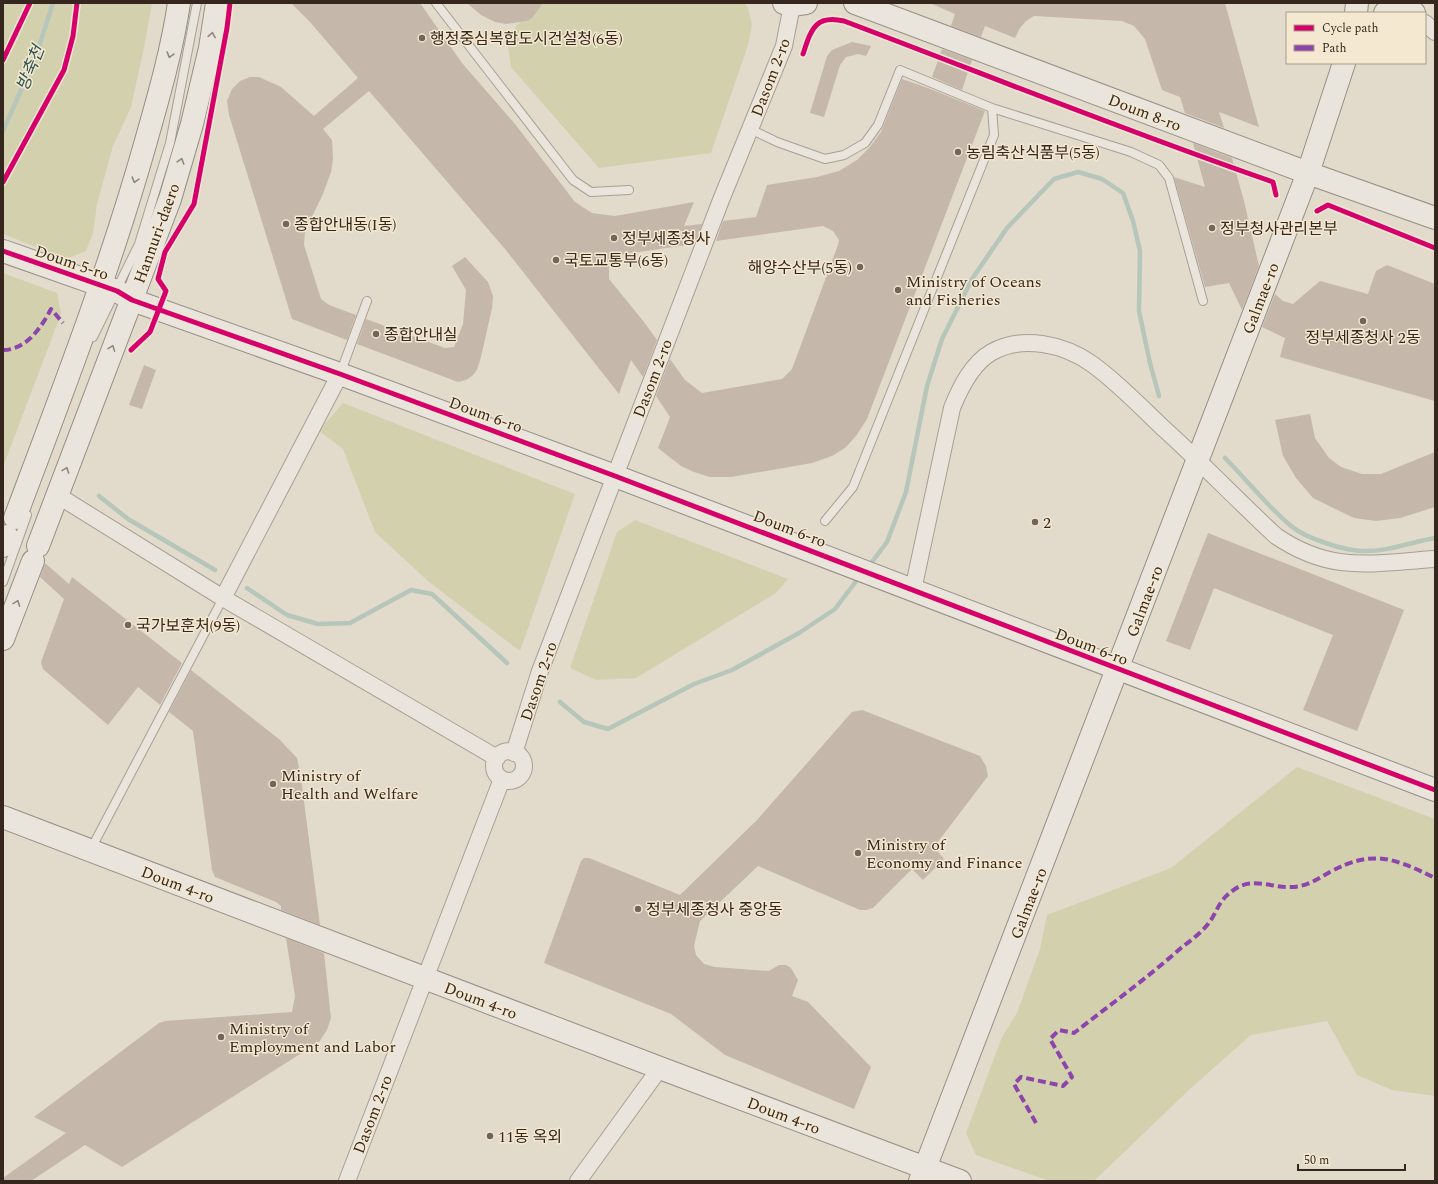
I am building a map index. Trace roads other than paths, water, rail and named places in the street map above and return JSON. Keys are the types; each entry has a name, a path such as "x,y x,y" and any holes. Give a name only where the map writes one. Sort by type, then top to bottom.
{"street":[{"name":"Hannuri-daero","path":"3,639 56,495 117,292 134,185 173,42 179,3"},
{"name":"Hannuri-daero","path":"14,526 117,292 170,200 192,124 210,48 217,3"},
{"name":"Doum 8-ro","path":"855,3 1308,173 1435,218"},
{"path":"1404,3 1413,12"},
{"name":"Dasom 2-ro","path":"514,753 540,671 721,200 784,46 794,4"},
{"path":"1426,24 1435,32"},
{"name":"Galmae-ro","path":"922,1174 1118,670 1308,173 1344,64"},
{"name":"Doum 5-ro","path":"3,251 117,292"},
{"name":"Doum 6-ro","path":"117,292 615,476 884,578 1118,670 1435,790"},
{"path":"913,590 952,408 958,392 979,362 991,352 1010,345 1025,342 1043,343 1074,354 1091,363 1198,459 1276,536 1307,554 1339,563 1368,564 1435,559"},
{"path":"223,598 340,374"},
{"path":"56,495 223,598 497,758"},
{"path":"505,752 514,753 521,758 523,768 522,772 520,776 511,780 502,779 495,772 494,762 505,752"},
{"name":"Dasom 2-ro","path":"347,1181 502,779"},
{"name":"Doum 4-ro","path":"3,816 660,1068 922,1174 960,1181"},
{"path":"578,1181 660,1068"}],"lane":[{"path":"90,344 117,292 139,244 170,143 197,3"},
{"path":"436,3 573,180 591,192 629,190"},
{"path":"750,129 777,142 825,160 844,155 865,143 878,125 900,70 992,108 1131,152 1159,165 1169,178 1203,301"},
{"path":"825,521 853,487 994,135 992,108"},
{"path":"340,374 367,301"},
{"path":"3,582 14,526"},
{"path":"91,850 223,598"}],"waterway":[{"name":"방축천","path":"3,131 36,56 53,3"},
{"path":"869,566 887,542 906,492 927,386 942,339 972,279 1007,228 1054,179 1078,172 1102,179 1123,193 1133,221 1140,251 1139,311 1150,363 1159,396"},
{"path":"1225,458 1282,518 1297,531 1315,539 1346,549 1372,551 1435,538"},
{"path":"99,496 128,519 215,570"},
{"path":"560,702 584,722 608,729 694,684 732,670 799,633 835,609 860,576"},
{"path":"247,588 287,615 318,624 350,623 411,590 432,594 507,663"}],"place":[{"name":"행정중심복합도시건설청(6동)","path":"422,38"},
{"name":"농림축산식품부(5동)","path":"958,152"},
{"name":"종합안내동(I동)","path":"286,224"},
{"name":"정부청사관리본부","path":"1212,228"},
{"name":"정부세종청사","path":"614,238"},
{"name":"국토교통부(6동)","path":"556,260"},
{"name":"해양수산부(5동)","path":"860,267"},
{"name":"Ministry of Oceans and Fisheries","path":"898,290"},
{"name":"정부세종청사 2동","path":"1363,321"},
{"name":"종합안내실","path":"376,334"},
{"name":"2","path":"1035,522"},
{"name":"국가보훈처(9동)","path":"128,625"},
{"name":"Ministry of Health and Welfare","path":"273,784"},
{"name":"Ministry of Economy and Finance","path":"858,853"},
{"name":"정부세종청사 중앙동","path":"638,909"},
{"name":"Ministry of Employment and Labor","path":"221,1037"},
{"name":"11동 옥외","path":"490,1136"}]}
